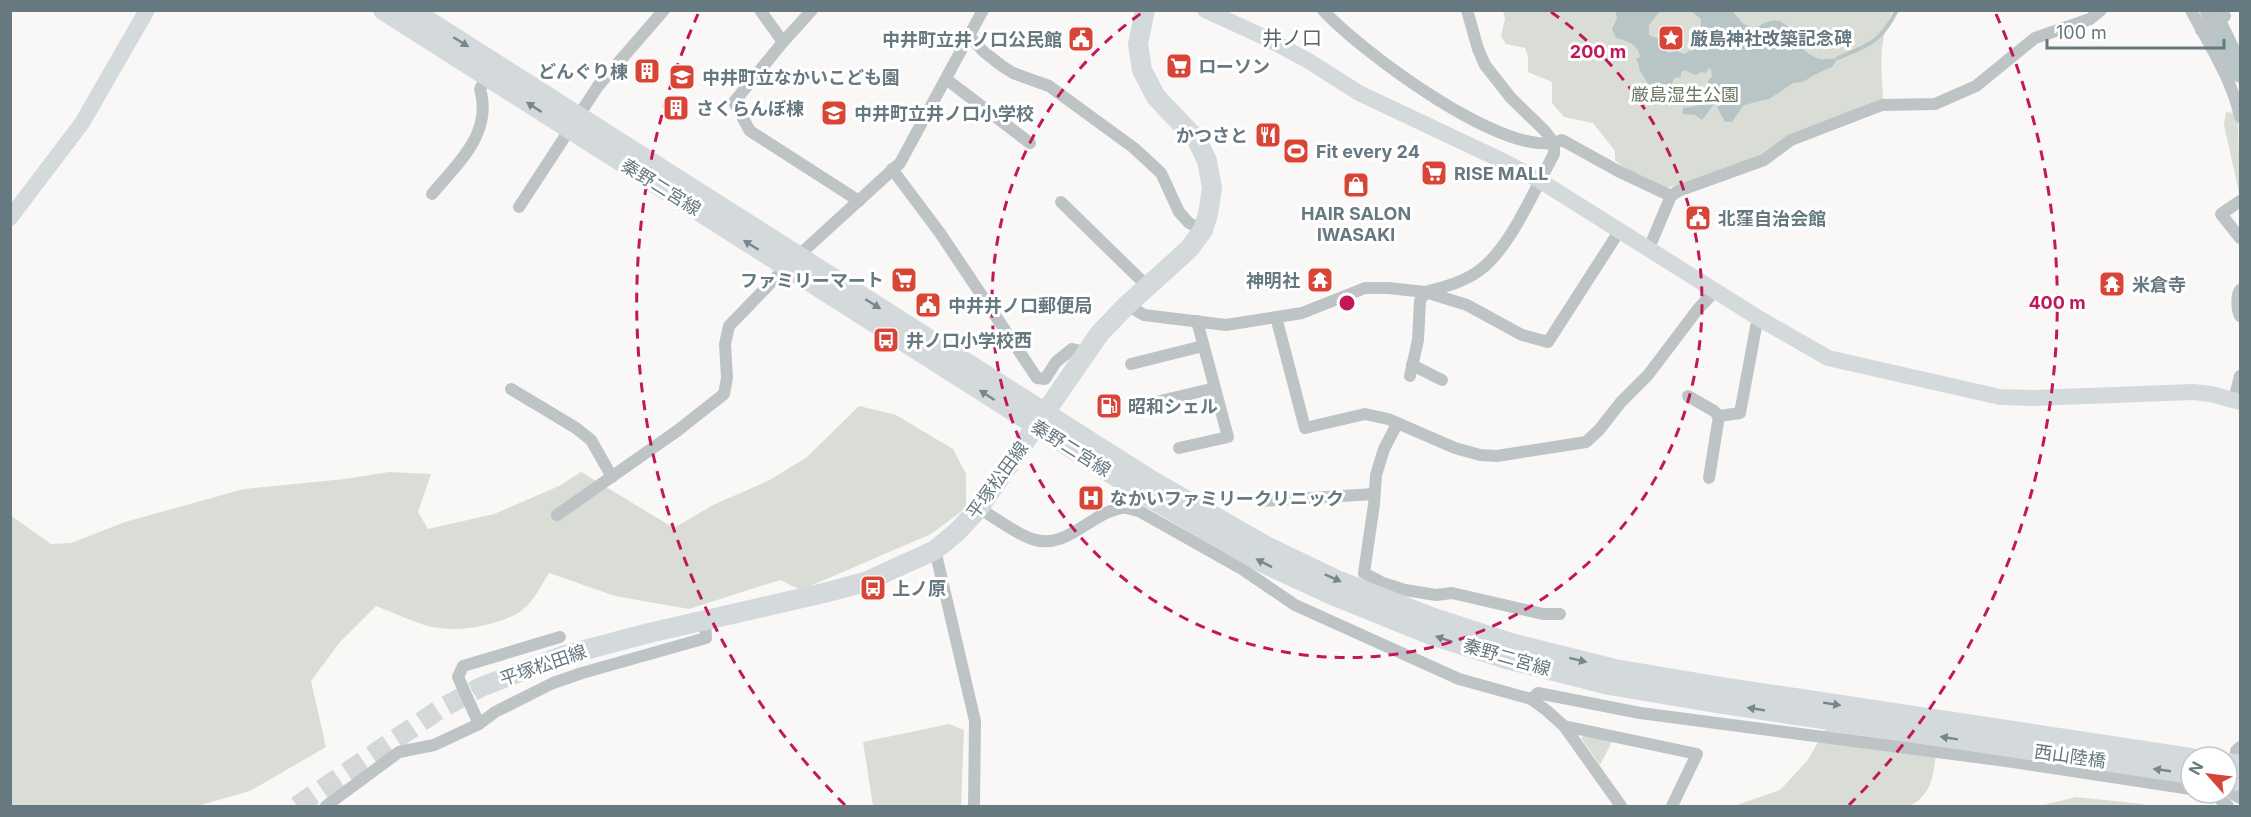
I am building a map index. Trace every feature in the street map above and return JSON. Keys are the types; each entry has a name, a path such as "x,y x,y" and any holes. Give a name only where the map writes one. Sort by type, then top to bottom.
{"main road":[{"name":"秦野二宮線","path":"384,10 487,76 575,124"},
{"name":"秦野二宮線","path":"411,10 575,124 1041,420 1145,495 1261,562 1332,595 1431,635 1506,659 1609,685 2008,746"},
{"name":"平塚松田線","path":"481,687 562,656 865,582 935,550 957,532 979,508 1100,333 1127,305 1189,249 1203,230 1212,188 1207,161 1196,140 1156,97 1146,81 1140,63 1138,44 1145,10"},
{"name":"西山陸橋","path":"2008,746 2132,765"},
{"path":"2132,765 2179,759"},
{"path":"2132,765 2179,772"}],"street":[{"path":"10,218 82,123 147,10"},
{"path":"519,207 598,86 664,10"},
{"path":"760,10 783,42"},
{"path":"812,10 734,102 750,131 859,201"},
{"path":"557,515 724,394 727,378 724,344 729,326 792,262 900,163 983,10"},
{"path":"1205,10 1307,60 1359,93 1539,180 1760,319 1828,358 2000,397 2034,398 2193,392 2237,401 2241,376"},
{"path":"1323,10 1364,46 1439,101 1514,138 1554,144 1562,140 1618,171 1671,196"},
{"path":"1442,380 1411,370 1418,340 1420,301 1425,292 1461,281 1485,266 1513,229 1554,154 1554,144 1545,131 1511,98 1485,65 1467,10"},
{"path":"1649,248 1671,196 1694,184 1764,160 1791,140 1876,107 1935,104 1976,86 2035,38 2090,19 2101,10"},
{"path":"2191,10 2239,97 2241,117"},
{"path":"2201,30 2224,16"},
{"path":"969,36 1002,66 1013,73 1048,86 1134,148 1161,173 1179,212 1189,223 1203,230"},
{"path":"432,194 476,139 484,103 480,89 487,76"},
{"path":"946,79 1030,143"},
{"path":"892,169 940,233 1037,378 1045,379 1056,362 1072,349 1086,352"},
{"path":"2241,201 2221,214 2241,238"},
{"path":"1061,202 1148,287"},
{"path":"1127,305 1144,315 1226,325 1302,313 1365,288 1425,292 1467,305 1522,335 1548,342 1620,230"},
{"path":"1276,317 1305,428 1365,414 1388,419 1455,448 1480,455 1508,455 1586,442 1648,375 1698,309 1716,290"},
{"path":"2241,290 2238,293 2241,316"},
{"path":"1719,416 1740,413 1756,327 1760,319"},
{"path":"1179,448 1228,437 1197,321"},
{"path":"1131,364 1203,346"},
{"path":"1160,401 1215,388"},
{"path":"512,389 576,428 591,440 612,477"},
{"path":"1688,396 1719,416"},
{"path":"1709,478 1719,416"},
{"path":"1397,424 1384,449 1376,475 1364,573 1383,583 1405,590 1436,595 1452,593 1543,614 1560,614"},
{"path":"1261,501 1374,494"},
{"path":"979,508 1031,539 1050,542 1069,535 1122,507 1139,511 1242,569 1295,604 1459,679 1531,699 1564,726 1621,807"},
{"path":"935,550 975,721 974,807"},
{"path":"326,807 399,752 434,745 479,724 495,712 553,683 706,638 705,621"},
{"path":"479,724 458,677 463,666 560,637"},
{"path":"1531,699 1538,693 1640,713 2008,746"},
{"path":"1564,726 1697,754 1672,807"},
{"path":"2241,747 2236,751 2234,757 2233,794 2241,798"},
{"path":"2132,765 2179,784"}],"green space":[{"name":"厳島湿生公園","path":"1503,11 1893,11 1883,44 1883,101 1765,155 1667,188 1639,174 1633,175 1615,160 1615,151 1593,123 1564,117 1552,103 1552,82 1528,72 1528,57 1525,48 1506,44 1501,36 1505,19"},
{"path":"2226,112 2234,113 2238,122 2240,197 2224,125"},
{"path":"859,406 896,415 953,449 966,474 966,508 931,534 801,590 780,580 689,609 615,596 549,573 536,595 523,610 486,625 462,629 439,628 421,624 376,606 340,642 311,681 326,747 250,791 197,806 11,806 10,515 51,544 71,543 125,522 244,489 345,479 389,472 431,474 418,512 428,529 494,514 559,486 581,472 674,528 713,505 768,481 807,457"},
{"path":"949,724 964,730 961,806 873,806 863,742"},
{"path":"1827,727 1920,732 1936,753 1930,784 1923,796 1910,806 1734,806 1780,790 1807,761"},
{"path":"1585,734 1613,740 1600,765 1581,738"},
{"path":"2076,797 2142,804 2148,806 2039,806"}],"shaded area":[{"path":"1732,10 1742,23 1754,29 1762,24 1778,21 1789,29 1804,50 1811,55 1822,59 1838,58 1832,67 1803,82 1793,83 1769,99 1744,105 1732,122 1725,122 1715,103 1702,120 1695,115 1683,114 1683,108 1697,106 1702,97 1714,90 1708,81 1712,76 1711,69 1709,68 1706,73 1701,72 1695,75 1684,70 1681,77 1674,78 1671,87 1654,88 1648,84 1639,69 1636,59 1640,57 1635,46 1616,38 1612,29 1617,18 1615,11 1660,11 1649,25 1649,35 1665,41 1664,50 1669,53 1676,51 1685,54 1700,42 1701,19 1691,11"}],"waterway":[{"path":"1838,58 1873,41 1885,29 1897,10"},
{"path":"2210,10 2240,72"}],"tunnel":[{"path":"297,806 440,709 481,687"}],"place":[{"name":"厳島神社改築記念碑","path":"1671,38"},
{"name":"中井町立井ノ口公民館","path":"1081,39"},
{"name":"ローソン","path":"1179,66"},
{"name":"どんぐり棟","path":"647,71"},
{"name":"中井町立なかいこども園","path":"682,77"},
{"name":"さくらんぼ棟","path":"676,108"},
{"name":"中井町立井ノ口小学校","path":"834,113"},
{"name":"かつさと","path":"1268,135"},
{"name":"Fit every 24","path":"1296,151"},
{"name":"RISE MALL","path":"1434,173"},
{"name":"HAIR SALON lWASAKl","path":"1356,185"},
{"name":"北窪自治会館","path":"1698,218"},
{"name":"ファミリーマート","path":"904,280"},
{"name":"神明社","path":"1320,280"},
{"name":"米倉寺","path":"2112,284"},
{"name":"中井井ノ口郵便局","path":"928,305"},
{"name":"井ノ口小学校西","path":"886,340"},
{"name":"昭和シェル","path":"1109,406"},
{"name":"なかいファミリークリニック","path":"1091,498"},
{"name":"上ノ原","path":"873,588"}],"district":[{"name":"井ノ口","path":"1292,38"}]}
